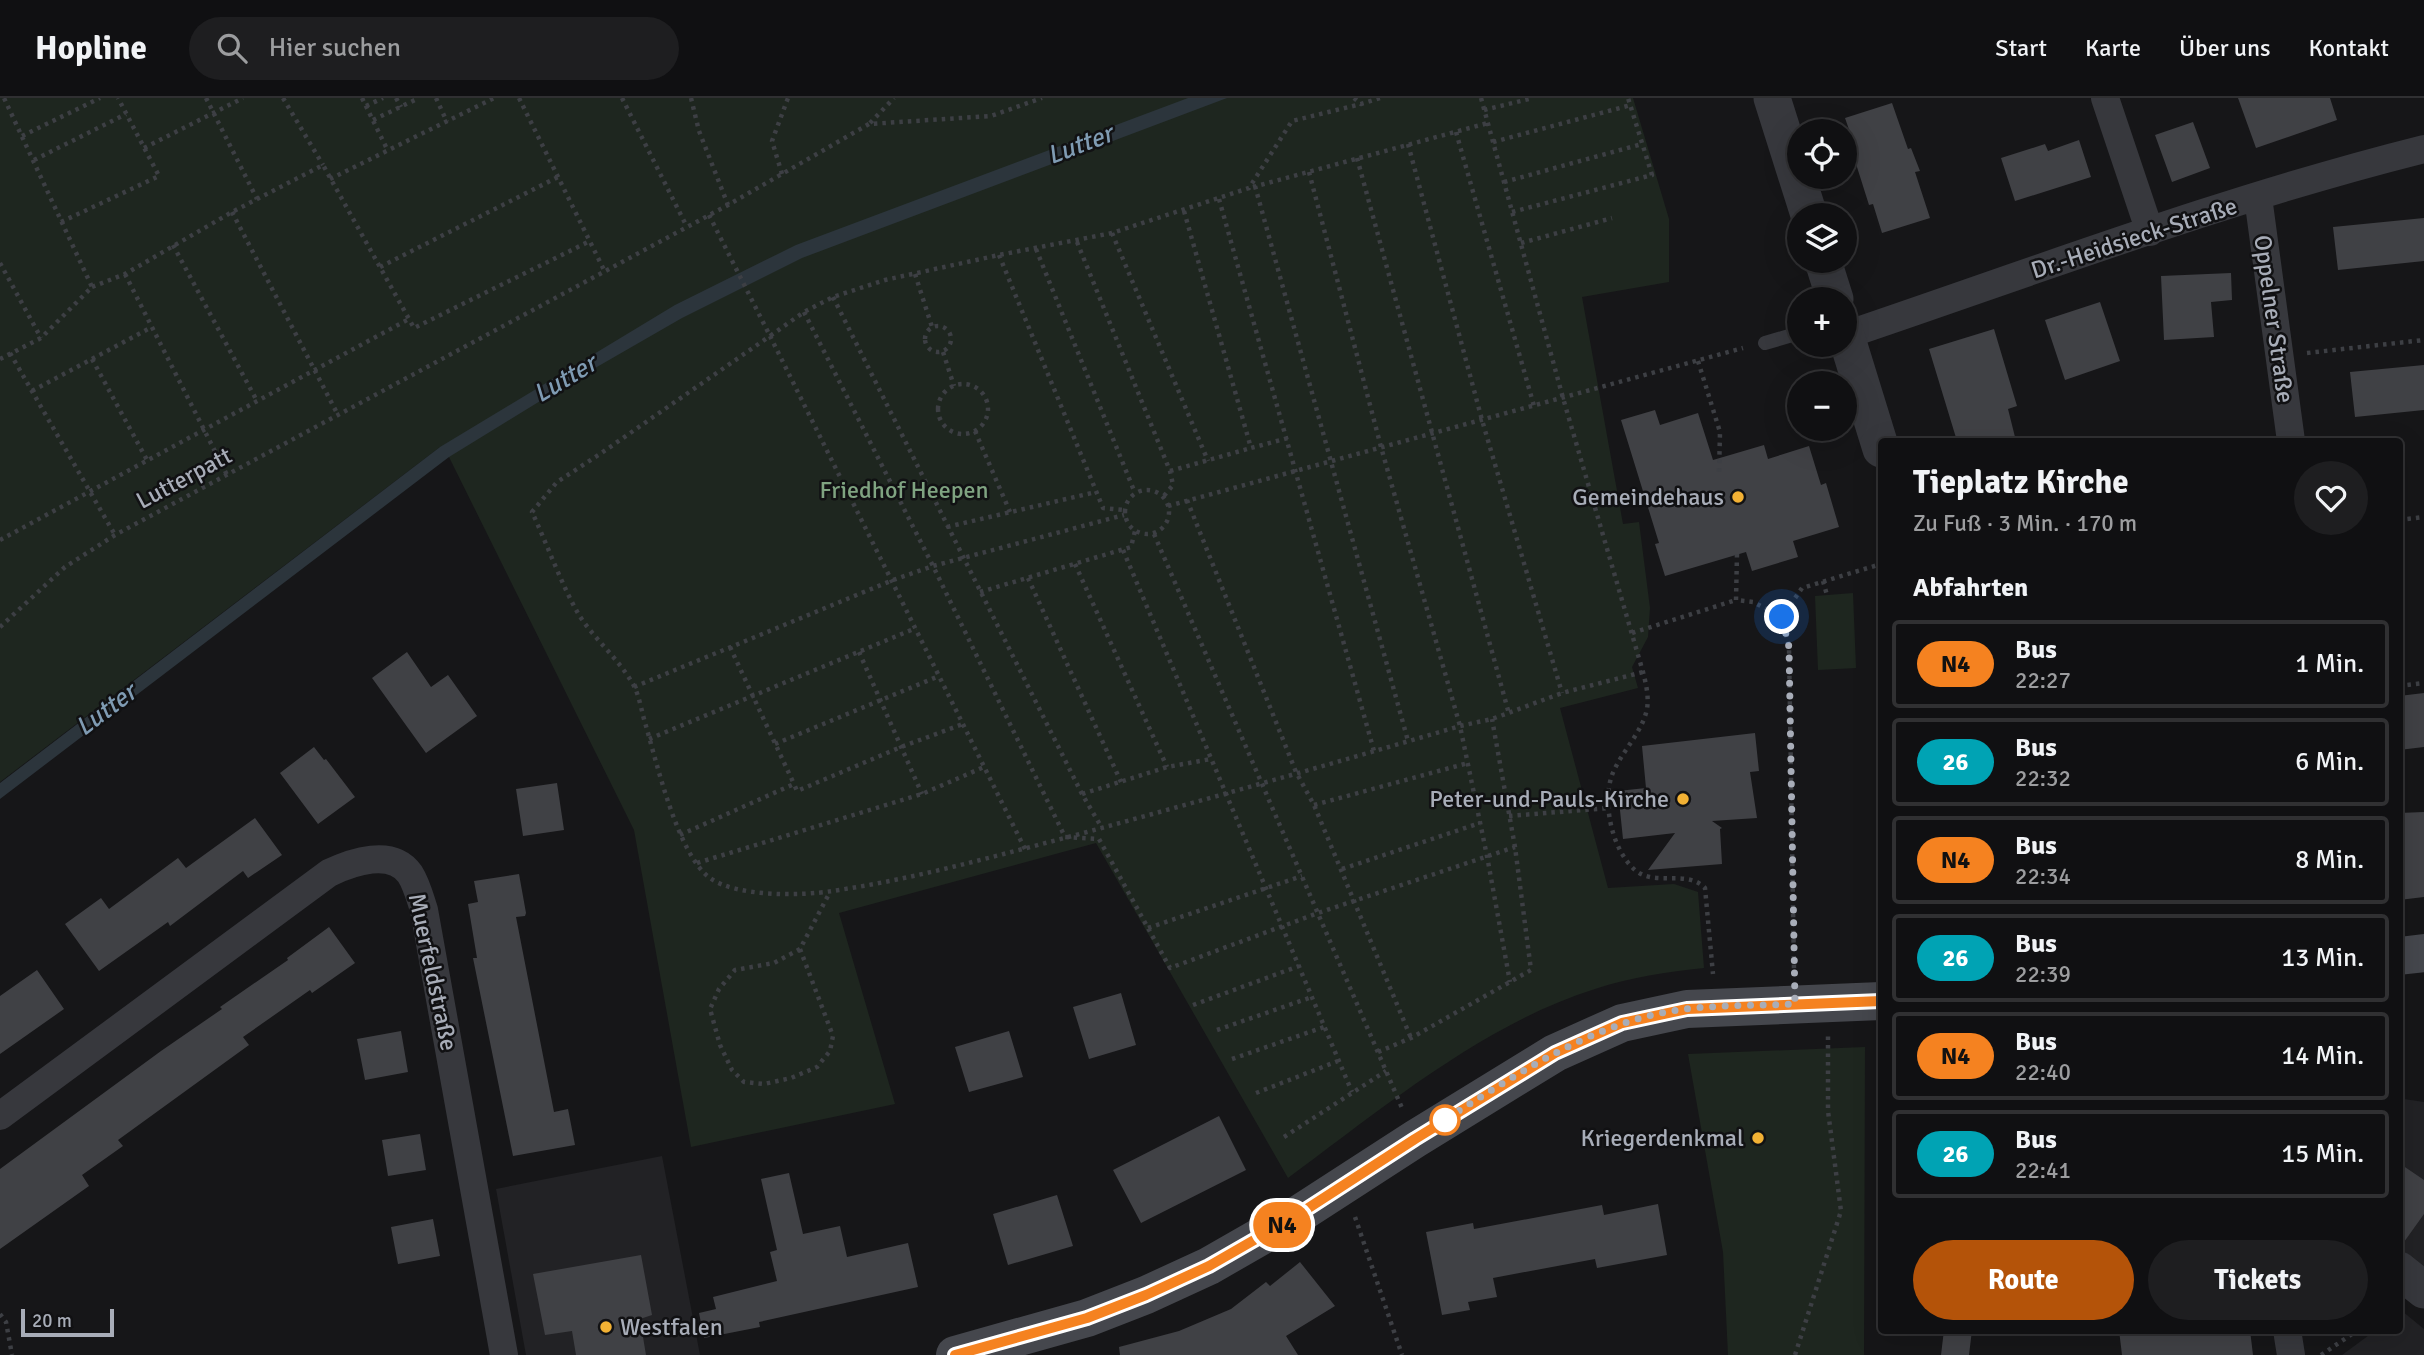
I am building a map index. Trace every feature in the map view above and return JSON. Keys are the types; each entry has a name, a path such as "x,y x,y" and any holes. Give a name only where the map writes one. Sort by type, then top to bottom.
{"main road":[{"path":"2403,956 2424,953"},
{"path":"955,1355 1043,1344 1209,1266 1253,1242 1555,1053 1622,1023 1687,1009 1878,1001"}],"street":[{"path":"1772,98 1805,203"},
{"path":"2105,98 2150,232"},
{"name":"Dr.-Heidsieck-Straße","path":"1857,328 2258,197 2353,167 2424,149"},
{"name":"Oppelner Straße","path":"2258,197 2291,438"},
{"path":"1853,357 1878,439"},
{"name":"Muerfeldstraße","path":"0,1116 330,873 352,862 376,859 393,862 409,872 424,910 504,1355"},
{"path":"2403,1273 2424,1290"},
{"path":"2288,1334 2291,1355"}],"lane":[{"path":"1765,343 1787,337"}],"path":[{"path":"4,98 92,287"},
{"path":"22,136 100,98"},
{"path":"61,222 159,176 118,98"},
{"path":"206,98 257,199"},
{"path":"144,148 243,98"},
{"path":"283,98 414,328 590,241"},
{"path":"362,98 388,151"},
{"path":"366,106 383,98"},
{"path":"396,98 401,107"},
{"path":"373,120 419,98"},
{"path":"436,98 447,122"},
{"path":"330,178 495,98"},
{"path":"519,98 605,272"},
{"path":"622,98 687,227"},
{"path":"691,98 699,131 727,205"},
{"path":"782,174 772,141 788,98"},
{"path":"869,124 894,98"},
{"path":"869,124 991,116 1042,98"},
{"path":"1354,98 1361,104"},
{"path":"1249,188 1292,121 1380,98"},
{"path":"1481,98 1563,398 1643,671 1648,706 1613,774 1609,789 1612,830 1616,842 1634,869 1648,877 1699,882 1705,888 1716,1007"},
{"path":"1484,110 1533,98"},
{"path":"1512,212 1652,176 1628,98"},
{"path":"1493,142 1631,105"},
{"path":"34,160 127,114"},
{"path":"1488,123 1255,186 1112,233 1077,242 999,254 885,280 833,298 804,312 557,482 532,512 579,615 634,687 680,835 696,863 708,877 737,890 830,892 956,867 1492,719 1562,693 1643,671"},
{"name":"Lutterpatt","path":"0,627 65,567 115,535 605,272 869,124"},
{"path":"1456,132 1534,406"},
{"path":"1504,182 1643,144"},
{"path":"1408,145 1482,420 1562,693"},
{"path":"1357,158 1509,714"},
{"path":"0,359 41,338 92,287 125,274 232,212 323,165"},
{"path":"1309,172 1381,447 1460,726 1510,982"},
{"path":"380,267 558,177"},
{"path":"1255,186 1408,741"},
{"path":"1219,199 1374,751"},
{"path":"1184,211 1251,448"},
{"path":"232,212 338,415"},
{"path":"709,215 1025,849"},
{"path":"1521,243 1612,218"},
{"path":"1112,233 1208,461"},
{"path":"1077,242 1170,471 1173,485 1163,497"},
{"path":"173,245 257,401"},
{"path":"1036,249 1135,493"},
{"path":"999,254 1103,508 1124,513"},
{"path":"0,262 41,338"},
{"path":"125,274 227,475"},
{"path":"915,274 932,327"},
{"path":"833,298 962,559 1102,828"},
{"path":"804,312 933,566 1065,837"},
{"path":"0,540 409,319"},
{"path":"939,326 949,331 951,343 943,352 931,351 924,342 926,332 932,327 939,326"},
{"path":"32,391 152,327"},
{"path":"2279,356 2424,340"},
{"path":"1168,506 1765,343"},
{"path":"943,352 954,386"},
{"path":"10,353 115,535"},
{"path":"92,359 147,460"},
{"path":"1698,361 1720,432 1719,474"},
{"path":"954,386 972,386 986,398 987,417 975,431 963,434 951,431 939,416 941,398 954,386"},
{"path":"975,431 1010,512"},
{"path":"1170,471 1288,439"},
{"path":"1150,490 1163,497 1168,506 1165,525 1154,534 1141,534 1130,527 1124,513 1129,498 1135,493 1150,490"},
{"path":"947,527 1096,492"},
{"path":"1187,500 1296,772 1314,805 1342,869 1411,1038"},
{"path":"634,687 893,580 933,566 1124,513"},
{"path":"2403,520 2424,517"},
{"path":"980,592 1131,548 1135,531"},
{"path":"1154,534 1415,1139"},
{"path":"1123,550 1352,1092"},
{"path":"1735,600 1737,554"},
{"path":"1074,564 1167,767"},
{"path":"1796,1355 1841,1212 1812,1003 1789,647 1782,617 1801,588 1878,565"},
{"path":"1028,578 1121,782"},
{"path":"1824,581 1827,595"},
{"path":"1632,633 1735,600 1753,602 1782,617"},
{"path":"649,739 916,628"},
{"path":"730,647 797,791 963,724"},
{"path":"859,652 922,794"},
{"path":"775,744 939,676"},
{"path":"2403,686 2424,683"},
{"path":"1378,1052 1411,1038 1531,970 1515,847 1492,719"},
{"path":"1082,794 1167,767 1211,759"},
{"path":"1314,805 1468,764"},
{"path":"696,863 922,794 984,766"},
{"path":"680,835 794,784"},
{"path":"1509,816 1609,808"},
{"path":"1342,869 1480,823"},
{"path":"1065,837 1099,839 1170,968 1355,900 1515,847"},
{"path":"1148,928 1302,876"},
{"path":"800,949 833,1036 831,1051 817,1067 791,1078 765,1084 744,1082 732,1070 720,1045 710,1009 719,989 736,970 774,963 800,949 830,892"},
{"path":"1193,1005 1299,965"},
{"path":"1217,1030 1312,997"},
{"path":"1232,1059 1324,1027"},
{"path":"1256,1093 1338,1060"},
{"path":"1284,1137 1386,1071"},
{"path":"1345,1185 1402,1355"},
{"path":"0,1314 6,1322 12,1355"},
{"path":"2321,1355 2352,1334"}],"shaded area":[{"path":"2403,1044 2404,1099 2424,1102 2424,1268 2403,1255"},
{"path":"662,1156 700,1355 526,1355 496,1189"},
{"path":"2403,1312 2424,1329 2424,1355 2342,1355 2371,1334 2403,1334"}],"green space":[{"name":"Friedhof Heepen","path":"0,98 1633,98 1669,219 1669,282 1582,297 1623,524 1639,522 1650,608 1648,637 1632,667 1638,688 1560,708 1608,888 1674,884 1698,892 1704,968 1649,976 1595,989 1514,1023 1397,1097 1288,1178 1096,843 839,913 895,1104 691,1147 634,830 449,457 440,447 0,782"},
{"path":"1853,593 1856,668 1818,670 1815,596"},
{"path":"1865,1047 1864,1355 1728,1355 1723,1252 1688,1054"}],"water":[{"name":"Lutter","path":"1188,98 1227,98 802,258 682,318 576,379 449,457 0,799 0,783 440,447 675,305 796,245"}],"building":[{"path":"2238,98 2330,98 2337,120 2256,148"},
{"path":"1892,103 1908,149 1911,148 1920,171 1915,172 1930,218 1882,233 1873,204 1869,205 1857,167 1857,119 1845,118"},
{"path":"2193,122 2210,168 2172,182 2155,135"},
{"path":"2079,140 2091,177 2015,201 2001,158 2045,144 2048,151"},
{"path":"2424,218 2424,261 2338,270 2333,227"},
{"path":"2231,273 2232,300 2211,302 2214,337 2164,340 2161,276"},
{"path":"2100,302 2120,361 2065,380 2045,320"},
{"path":"1994,329 2017,406 2008,409 2015,438 1956,438 1929,349"},
{"path":"2424,365 2424,410 2355,417 2350,372"},
{"name":"Gemeindehaus","path":"1655,410 1660,425 1698,413 1713,460 1764,445 1768,459 1809,446 1821,485 1826,483 1839,527 1793,541 1798,557 1752,571 1746,552 1665,576 1655,544 1659,543 1621,420"},
{"path":"407,652 431,687 448,675 477,716 426,753 372,678"},
{"path":"2424,693 2424,747 2403,750 2403,696"},
{"name":"Peter-und-Pauls-Kirche","path":"1755,733 1759,771 1750,772 1757,818 1712,821 1722,828 1722,864 1648,870 1675,833 1623,839 1618,791 1646,788 1642,746"},
{"path":"314,747 355,797 318,824 280,773"},
{"path":"557,783 564,830 523,836 516,789"},
{"path":"2424,812 2424,897 2403,900 2403,813"},
{"path":"255,818 282,855 248,878 243,871 170,926 168,922 99,971 65,924 101,898 109,909 178,858 186,868"},
{"path":"519,874 526,913 525,916 516,917 554,1112 568,1109 575,1145 513,1156 473,958 477,958 468,904 478,902 474,881"},
{"path":"329,927 355,963 312,993 310,990 243,1037 249,1045 118,1140 123,1146 82,1175 89,1186 0,1249 0,1169 222,1009 220,1007 288,960 287,958"},
{"path":"37,970 64,1009 0,1054 0,996"},
{"path":"1121,993 1136,1045 1089,1059 1073,1007"},
{"path":"401,1031 408,1072 365,1080 357,1039"},
{"path":"1009,1031 1023,1077 969,1092 955,1047"},
{"path":"1219,1116 1246,1170 1141,1223 1113,1170"},
{"path":"420,1134 426,1170 388,1176 382,1140"},
{"path":"2403,1166 2424,1180 2424,1214 2403,1243"},
{"path":"789,1173 803,1234 840,1226 847,1257 908,1243 918,1287 759,1322 760,1327 704,1338 699,1313 716,1309 713,1297 777,1281 770,1252 777,1250 761,1179"},
{"path":"1057,1195 1073,1246 1008,1265 993,1214"},
{"path":"1658,1204 1667,1255 1597,1268 1595,1259 1493,1278 1497,1297 1468,1302 1470,1310 1442,1315 1426,1232 1473,1223 1474,1229 1602,1205 1604,1215"},
{"path":"433,1219 440,1256 398,1264 391,1227"},
{"path":"641,1255 652,1315 640,1319 646,1355 576,1355 572,1331 545,1335 533,1274"},
{"path":"1300,1262 1335,1306 1286,1336 1298,1355 1120,1355 1119,1347 1179,1331 1231,1309 1266,1282 1270,1286"},
{"path":"1944,1334 1972,1334 1969,1355 1941,1355"},
{"path":"2119,1334 2250,1334 2253,1355 2122,1355"}],"bus line":[{"name":"N4","path":"955,1355 1087,1318 1209,1266 1296,1216 1555,1053 1622,1023 1687,1009 1878,1001"}],"place":[{"name":"Gemeindehaus","path":"1738,497"},
{"name":"Peter-und-Pauls-Kirche","path":"1683,799"},
{"name":"Kriegerdenkmal","path":"1758,1138"},
{"name":"Westfalen","path":"606,1327"}],"route":[{"path":"1445,1120 1436,1125 1555,1053 1622,1023 1687,1009 1795,1004 1789,647 1782,617"}]}
